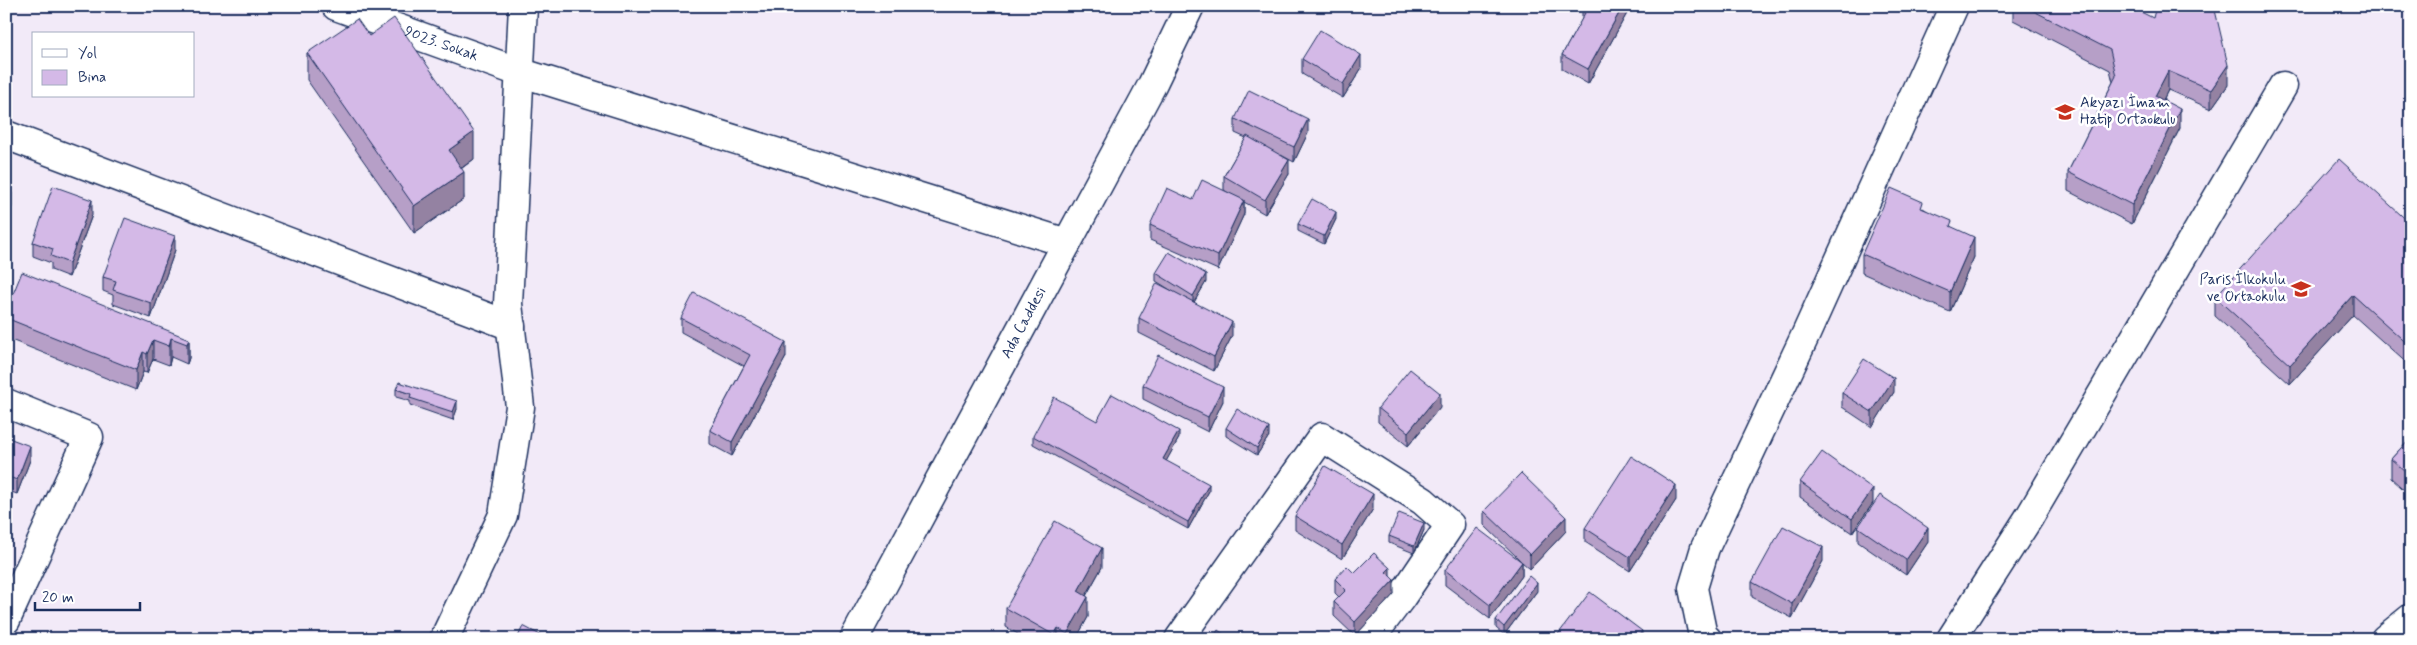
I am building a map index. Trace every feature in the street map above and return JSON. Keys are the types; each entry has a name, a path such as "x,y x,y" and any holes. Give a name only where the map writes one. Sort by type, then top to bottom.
{"street":[{"name":"9023. Sokak","path":"336,6 519,72 1067,244"},
{"path":"444,639 503,515 520,408 508,304 523,6"},
{"name":"Ada Caddesi","path":"854,639 1152,85 1190,6"},
{"path":"1704,638 1693,588 1705,548 1806,334 1954,6"},
{"path":"1951,639 2030,516 2283,86"},
{"path":"6,135 511,326"},
{"path":"6,403 89,437 6,620"},
{"path":"1178,639 1322,437 1423,501 1450,525 1401,598 1370,639"},
{"path":"2385,639 2411,618"}],"building":[{"path":"1585,6 1623,6 1588,69 1562,55 1585,13 1582,11"},
{"path":"2024,6 2131,6 2153,18 2156,6 2214,6 2228,65 2211,90 2168,71 2155,96 2180,109 2132,205 2068,172 2116,76 2110,50"},
{"path":"394,18 474,132 449,150 464,172 414,206 307,53 357,19 369,36"},
{"path":"1320,30 1361,55 1343,84 1302,59"},
{"path":"1249,90 1308,119 1294,147 1235,119"},
{"path":"1247,136 1289,160 1265,200 1224,176"},
{"path":"2339,159 2411,224 2411,347 2353,295 2290,365 2215,297"},
{"path":"1202,180 1244,200 1218,256 1150,225 1167,188 1193,200"},
{"path":"53,186 92,200 69,263 51,256 53,249 33,242"},
{"path":"1891,188 1923,202 1921,208 1952,221 1950,226 1974,237 1950,292 1862,254"},
{"path":"6,190 12,193 6,204"},
{"path":"1312,199 1336,212 1324,236 1298,224"},
{"path":"125,218 175,236 151,303 113,290 116,281 103,277"},
{"path":"1169,252 1206,274 1193,296 1156,273"},
{"path":"22,272 189,339 187,344 171,338 169,346 153,340 147,354 143,352 136,370 6,318 6,311"},
{"path":"1157,283 1232,322 1214,357 1139,318"},
{"path":"694,293 786,342 732,442 710,430 750,355 681,318"},
{"path":"1158,355 1223,387 1208,417 1143,385"},
{"path":"1864,359 1894,378 1872,412 1842,393"},
{"path":"1410,369 1440,393 1408,432 1378,408"},
{"path":"399,382 457,401 453,412 410,398 411,394 396,389"},
{"path":"1112,394 1179,431 1163,459 1209,484 1188,522 1033,436 1054,397 1097,421"},
{"path":"1237,409 1269,428 1257,448 1226,428"},
{"path":"6,437 30,446 17,480 6,476"},
{"path":"2411,437 2411,476 2391,459"},
{"path":"1822,452 1873,489 1852,519 1800,482"},
{"path":"1631,456 1676,485 1630,557 1585,528"},
{"path":"1325,466 1373,494 1342,545 1295,516"},
{"path":"1521,473 1566,517 1530,555 1484,511"},
{"path":"1880,495 1928,528 1906,560 1858,527"},
{"path":"1399,513 1424,523 1414,546 1389,536"},
{"path":"1055,521 1102,548 1078,591 1088,597 1067,634 1058,628 1054,635 1006,608"},
{"path":"1783,526 1823,547 1792,604 1752,582"},
{"path":"1477,528 1522,562 1490,605 1445,570"},
{"path":"1374,553 1390,568 1386,572 1394,580 1355,622 1334,602 1346,590 1335,579 1347,566 1354,573"},
{"path":"1529,576 1537,583 1504,627 1496,620"},
{"path":"1590,592 1642,631 1636,639 1558,639 1556,637"},
{"path":"523,626 548,639 517,639"},
{"path":"1218,630 1230,639 1213,639"}],"place":[{"name":"Akyazı İmam Hatip Ortaokulu","path":"2065,112"},
{"name":"Paris İlkokulu ve Ortaokulu","path":"2301,289"}]}
